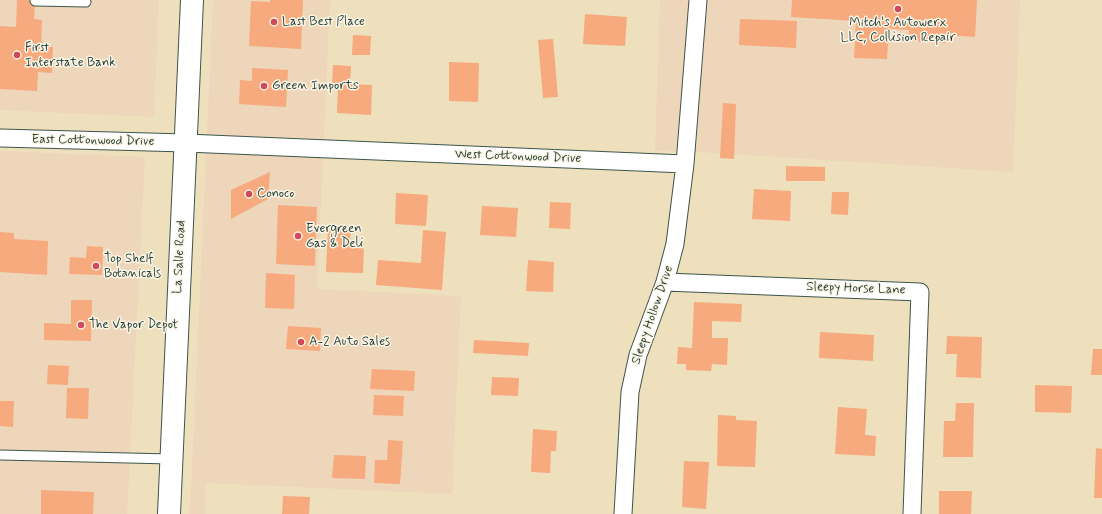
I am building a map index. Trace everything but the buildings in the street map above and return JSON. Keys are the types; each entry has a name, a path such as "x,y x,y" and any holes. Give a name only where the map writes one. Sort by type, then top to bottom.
{"highway":[{"name":"La Salle Road","path":"169,514 192,0"}],"street":[{"path":"685,164 698,0"},
{"name":"East Cottonwood Drive","path":"0,138 186,143"},
{"name":"West Cottonwood Drive","path":"186,143 685,164"},
{"name":"Sleepy Hollow Drive","path":"623,514 630,392 633,373 638,354 665,282 675,244 685,164"},
{"name":"Sleepy Horse Lane","path":"665,282 920,292 912,514"}],"lane":[{"path":"35,1 86,2"},
{"path":"0,455 171,459"}],"shaded area":[{"path":"0,0 159,0 154,117 0,110"},
{"path":"213,0 330,0 317,289 461,296 452,494 206,483 205,514 190,514"},
{"path":"660,0 1020,0 1013,172 699,152 655,151"},
{"path":"0,151 145,157 127,514 0,514"}],"place":[{"name":"Mitch's Autowerx LLC, Collision Repair","path":"898,9"},
{"name":"Last Best Place","path":"274,22"},
{"name":"First Interstate Bank","path":"17,55"},
{"name":"Green Imports","path":"264,86"},
{"name":"Conoco","path":"249,194"},
{"name":"Evergreen Gas & Deli","path":"298,236"},
{"name":"Top Shelf Botanicals","path":"96,266"},
{"name":"The Vapor Depot","path":"81,325"},
{"name":"A-2 Auto Sales","path":"301,342"}]}
